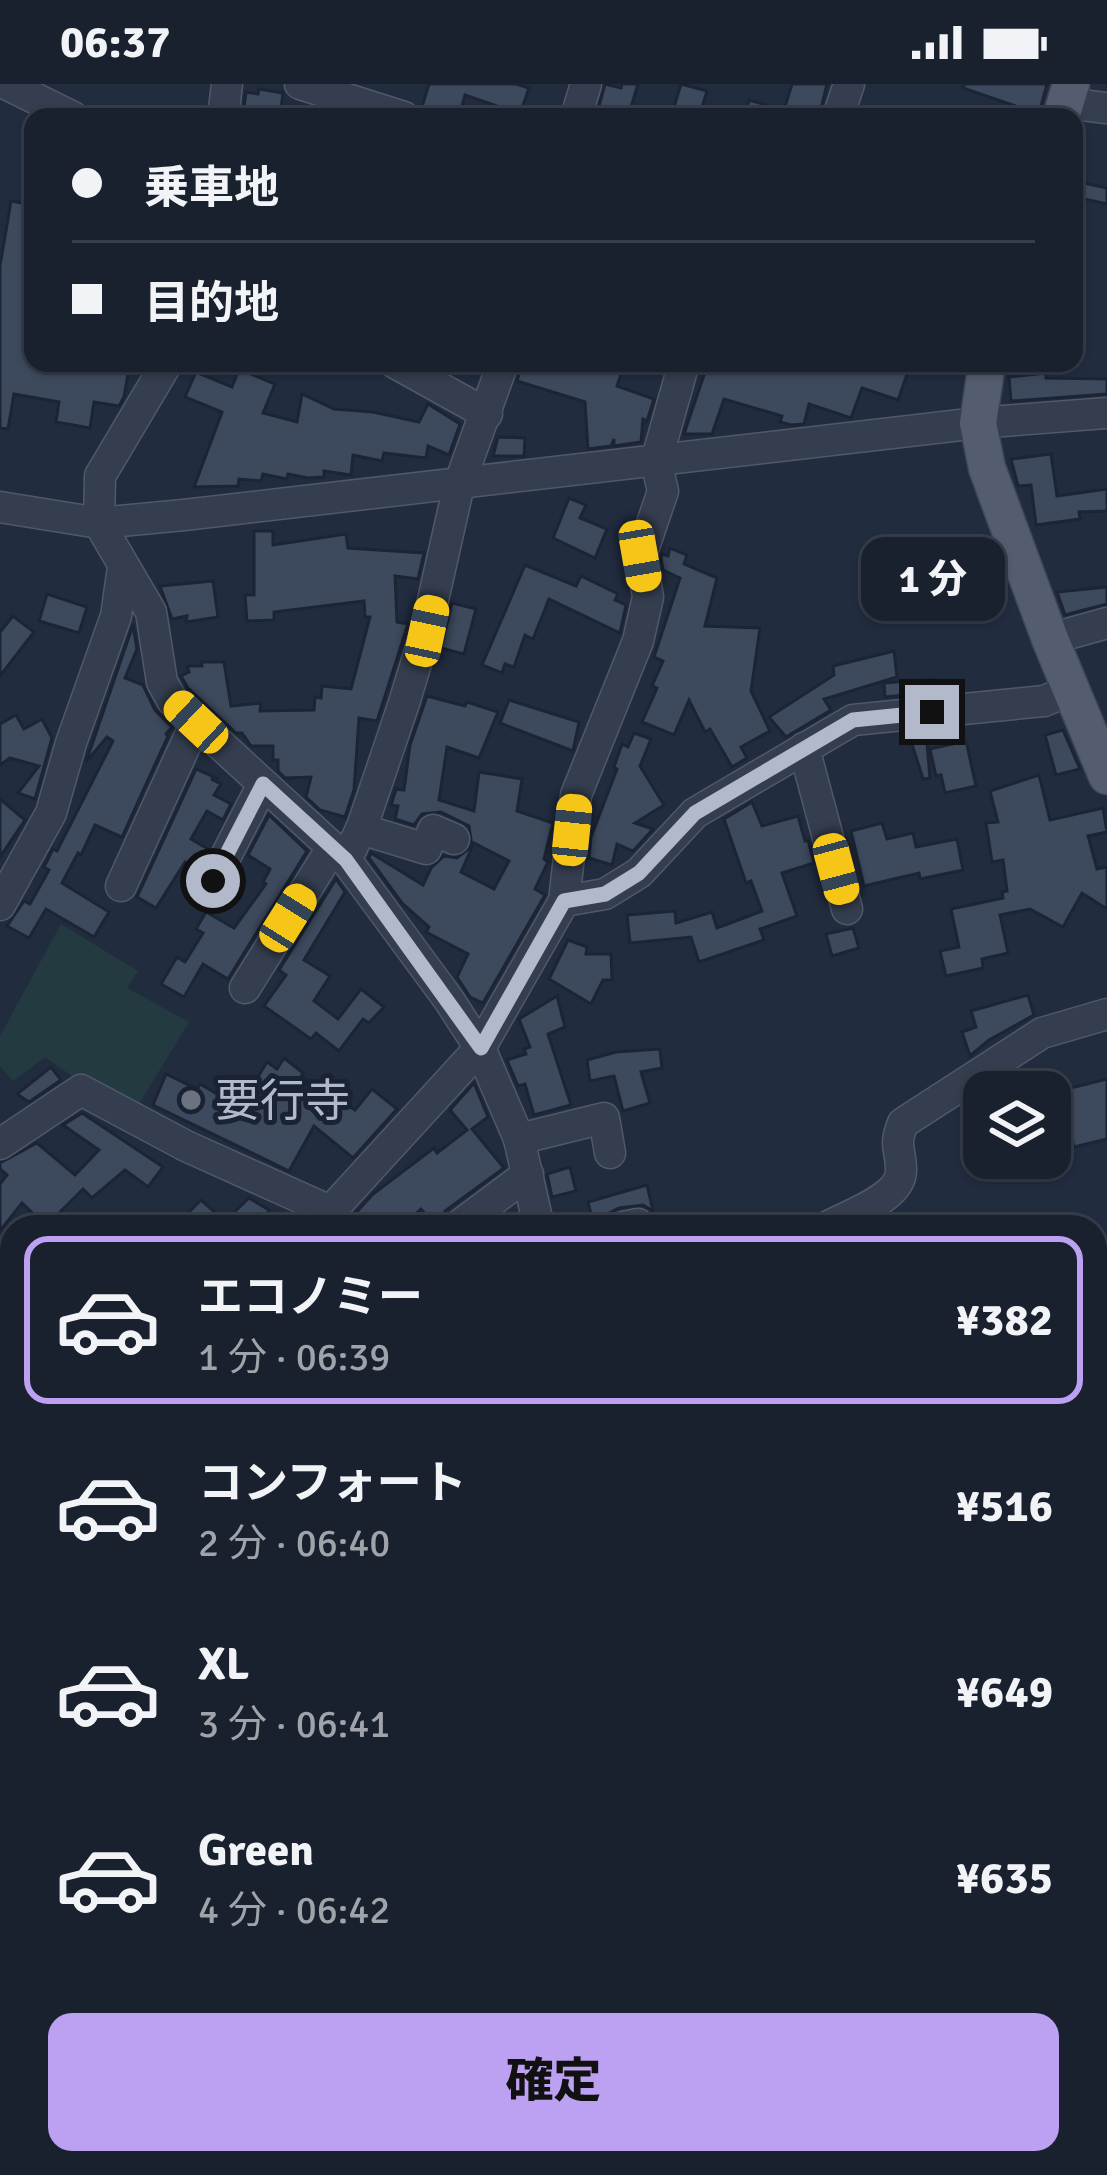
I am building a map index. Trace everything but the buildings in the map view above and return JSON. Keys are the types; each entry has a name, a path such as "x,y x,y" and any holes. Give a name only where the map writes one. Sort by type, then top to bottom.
{"main road":[{"path":"986,372 978,423 987,468 1107,776"}],"street":[{"path":"6,84 55,108"},
{"path":"300,84 376,108"},
{"path":"1066,101 1107,108"},
{"path":"162,372 100,476 99,523 151,612 162,682 172,700 339,854 481,1048 519,1139 536,1215"},
{"path":"411,372 487,414"},
{"path":"245,988 361,829 427,631 460,484 500,372"},
{"path":"326,1215 481,1048 564,901 576,795 638,641 648,597 640,556 663,491 656,461 681,372"},
{"path":"0,507 99,523 978,423 1107,413"},
{"path":"0,905 51,813 116,616 123,567"},
{"path":"1050,639 1107,623"},
{"path":"564,901 605,894 639,873 695,813 853,720 1044,701 1072,690"},
{"path":"121,886 196,722"},
{"path":"804,748 847,909"},
{"path":"213,881 263,784"},
{"path":"361,829 427,849 433,830 454,838"},
{"path":"849,1215 896,1189 902,1173 895,1144 903,1123 1042,1033 1107,1014"},
{"path":"0,1144 81,1090 315,1215"},
{"path":"519,1139 604,1118 610,1153"},
{"path":"474,1215 527,1174"}],"green space":[{"path":"61,924 138,971 127,988 189,1022 131,1117 45,1057 13,1081 0,1066 0,1036"}],"place":[{"name":"要行寺","path":"191,1100"}],"route":[{"path":"213,881 263,784 346,860 481,1048 564,901 605,894 639,873 695,813 853,720 932,712"}]}
